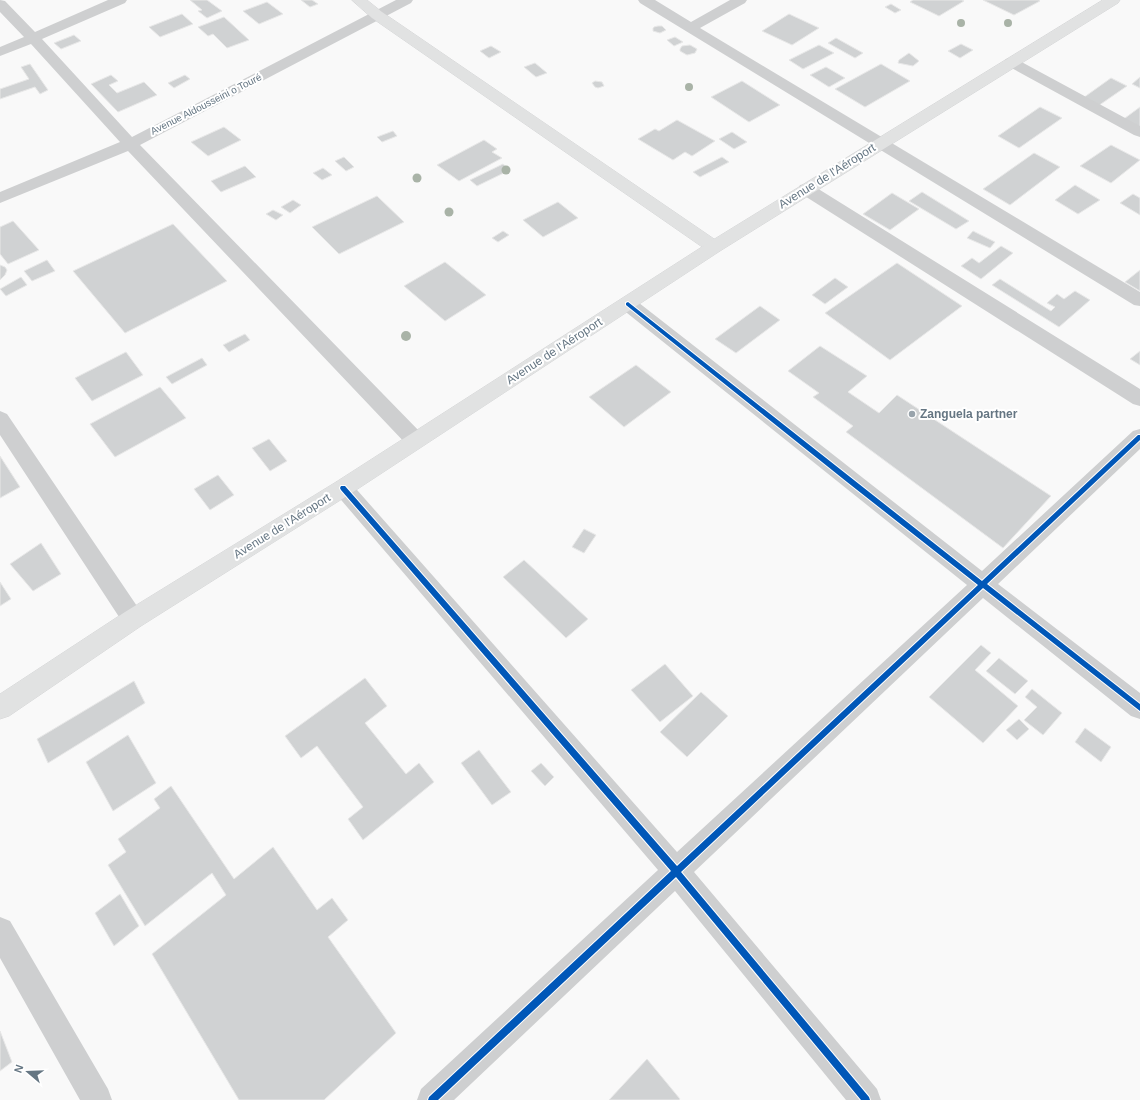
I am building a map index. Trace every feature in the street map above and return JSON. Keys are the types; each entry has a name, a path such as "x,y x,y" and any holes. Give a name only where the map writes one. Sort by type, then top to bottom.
{"main road":[{"path":"359,0 377,15 714,247"},
{"name":"Avenue de l'Aéroport","path":"0,708 133,619 343,488 714,247 1010,62 1113,0"}],"street":[{"path":"0,52 120,0"},
{"name":"Avenue Aldousseini o Touré","path":"0,198 130,144 406,0"},
{"path":"645,0 1140,300"},
{"path":"691,27 740,0"},
{"path":"0,4 34,38 130,144 415,440"},
{"path":"1010,62 1140,132"},
{"path":"806,189 1140,399"},
{"path":"628,304 1140,708"},
{"path":"0,419 133,619"},
{"path":"432,1100 1140,437"},
{"path":"343,488 676,872 866,1100"},
{"path":"0,931 97,1100"}],"building":[{"path":"190,0 207,0 222,11 207,18 198,11 202,10"},
{"path":"301,0 312,0 318,4 310,7"},
{"path":"913,0 964,1 939,16 910,2"},
{"path":"983,0 1039,0 1040,1 1014,15"},
{"path":"267,2 283,14 259,24 243,11"},
{"path":"891,4 901,10 895,13 885,7"},
{"path":"182,14 193,24 160,37 149,27"},
{"path":"789,14 819,28 792,45 762,31"},
{"path":"224,17 249,40 227,48 213,34 208,36 198,27"},
{"path":"662,26 666,30 660,33 653,31 654,27"},
{"path":"74,35 81,41 61,49 54,43"},
{"path":"675,37 683,42 674,46 667,40"},
{"path":"836,38 863,53 855,58 828,43"},
{"path":"961,44 973,50 960,58 948,51"},
{"path":"690,45 697,49 695,53 687,55 680,51 682,46"},
{"path":"819,45 834,53 803,69 789,60"},
{"path":"491,46 501,52 489,58 480,51"},
{"path":"909,53 919,61 913,66 898,63 899,60"},
{"path":"535,63 547,73 536,77 524,67"},
{"path":"30,64 48,90 40,94 35,87 0,99 0,89 29,79 21,67"},
{"path":"881,64 910,81 865,107 835,89"},
{"path":"826,67 845,78 829,87 810,75"},
{"path":"111,75 118,81 109,85 117,93 144,82 157,95 118,112 91,84"},
{"path":"185,75 190,79 174,88 168,83"},
{"path":"1140,77 1140,88 1132,84"},
{"path":"1111,78 1127,86 1098,106 1083,98"},
{"path":"595,81 602,82 604,86 598,88 595,87 592,83"},
{"path":"742,81 780,105 749,122 711,97"},
{"path":"1040,107 1062,118 1019,148 998,136"},
{"path":"1140,107 1140,130 1121,121"},
{"path":"677,120 715,141 692,156 685,152 673,160 638,139 655,129 659,131"},
{"path":"224,127 241,140 208,156 191,142"},
{"path":"393,131 397,136 382,142 377,137"},
{"path":"732,132 747,142 734,149 719,139"},
{"path":"484,140 497,149 492,152 502,158 459,181 437,165"},
{"path":"1111,145 1140,160 1111,183 1080,166"},
{"path":"1034,153 1060,167 1010,205 983,189"},
{"path":"344,157 354,167 346,171 335,161"},
{"path":"722,157 729,162 700,177 693,172"},
{"path":"503,164 510,170 477,186 470,180"},
{"path":"245,166 256,177 221,192 211,181"},
{"path":"323,168 332,175 322,180 313,173"},
{"path":"1075,185 1100,200 1078,214 1055,200"},
{"path":"922,192 969,221 956,229 909,201"},
{"path":"892,193 919,209 890,230 863,214"},
{"path":"1133,194 1140,198 1140,215 1120,203"},
{"path":"377,196 404,222 339,254 312,227"},
{"path":"293,200 301,205 290,213 281,207"},
{"path":"558,202 578,218 543,237 523,220"},
{"path":"273,210 283,215 276,220 266,214"},
{"path":"13,221 39,250 8,264 0,254 0,227"},
{"path":"173,224 227,281 125,333 73,271"},
{"path":"503,231 509,235 498,242 492,238"},
{"path":"973,231 995,242 990,248 967,238"},
{"path":"1001,246 1013,253 981,279 961,266 972,258 979,263"},
{"path":"47,260 55,271 32,281 24,271"},
{"path":"445,262 486,295 445,321 404,286"},
{"path":"897,263 962,306 890,360 825,313"},
{"path":"0,265 5,267 7,270 5,275 0,280"},
{"path":"1140,270 1140,291 1125,282"},
{"path":"21,277 27,285 6,296 0,289"},
{"path":"835,278 848,287 825,304 812,295"},
{"path":"1000,279 1051,311 1055,307 1047,303 1057,294 1064,299 1075,291 1090,300 1059,327 992,285"},
{"path":"760,306 780,320 736,353 715,339"},
{"path":"245,334 250,340 229,352 223,345"},
{"path":"820,346 867,376 848,392 879,413 897,395 1051,496 1003,548 846,432 853,426 813,397 819,393 788,371"},
{"path":"1140,351 1140,365 1130,359"},
{"path":"126,352 143,375 92,401 75,378"},
{"path":"202,358 207,365 172,384 166,377"},
{"path":"636,365 671,392 624,427 589,397"},
{"path":"160,387 186,418 115,457 90,424"},
{"path":"269,439 287,461 270,471 252,448"},
{"path":"0,456 20,487 0,498"},
{"path":"218,475 234,495 210,510 194,489"},
{"path":"584,529 596,535 584,553 572,547"},
{"path":"41,543 61,574 33,591 10,564"},
{"path":"524,560 588,619 566,638 503,577"},
{"path":"0,582 11,599 0,606"},
{"path":"981,645 991,653 975,670 1018,706 983,743 929,697"},
{"path":"999,658 1028,681 1015,694 986,671"},
{"path":"665,664 693,696 660,722 631,690"},
{"path":"365,678 387,706 365,723 406,774 419,763 434,782 363,840 348,819 363,807 317,746 301,758 285,736"},
{"path":"134,681 145,703 48,763 37,739"},
{"path":"1032,689 1062,713 1043,735 1024,720 1037,707 1025,697"},
{"path":"701,692 728,716 687,757 660,732"},
{"path":"1019,719 1029,729 1017,740 1006,730"},
{"path":"1085,728 1111,747 1101,762 1075,742"},
{"path":"128,735 156,783 113,811 86,762"},
{"path":"479,750 511,792 492,805 461,763"},
{"path":"541,763 554,777 545,786 531,771"},
{"path":"171,786 234,879 273,847 317,910 332,898 348,920 328,937 396,1033 324,1100 239,1100 152,954 226,895 212,873 145,926 108,865 126,852 118,839 160,808 154,799"},
{"path":"120,894 139,926 114,946 95,913"},
{"path":"0,1031 12,1062 0,1071"},
{"path":"647,1059 680,1099 609,1100"}],"cycle path":[{"path":"628,304 849,480 1140,708"},
{"path":"432,1100 1140,437"},
{"path":"343,488 676,871 866,1100"}],"place":[{"name":"Zanguela partner","path":"912,414"}]}
